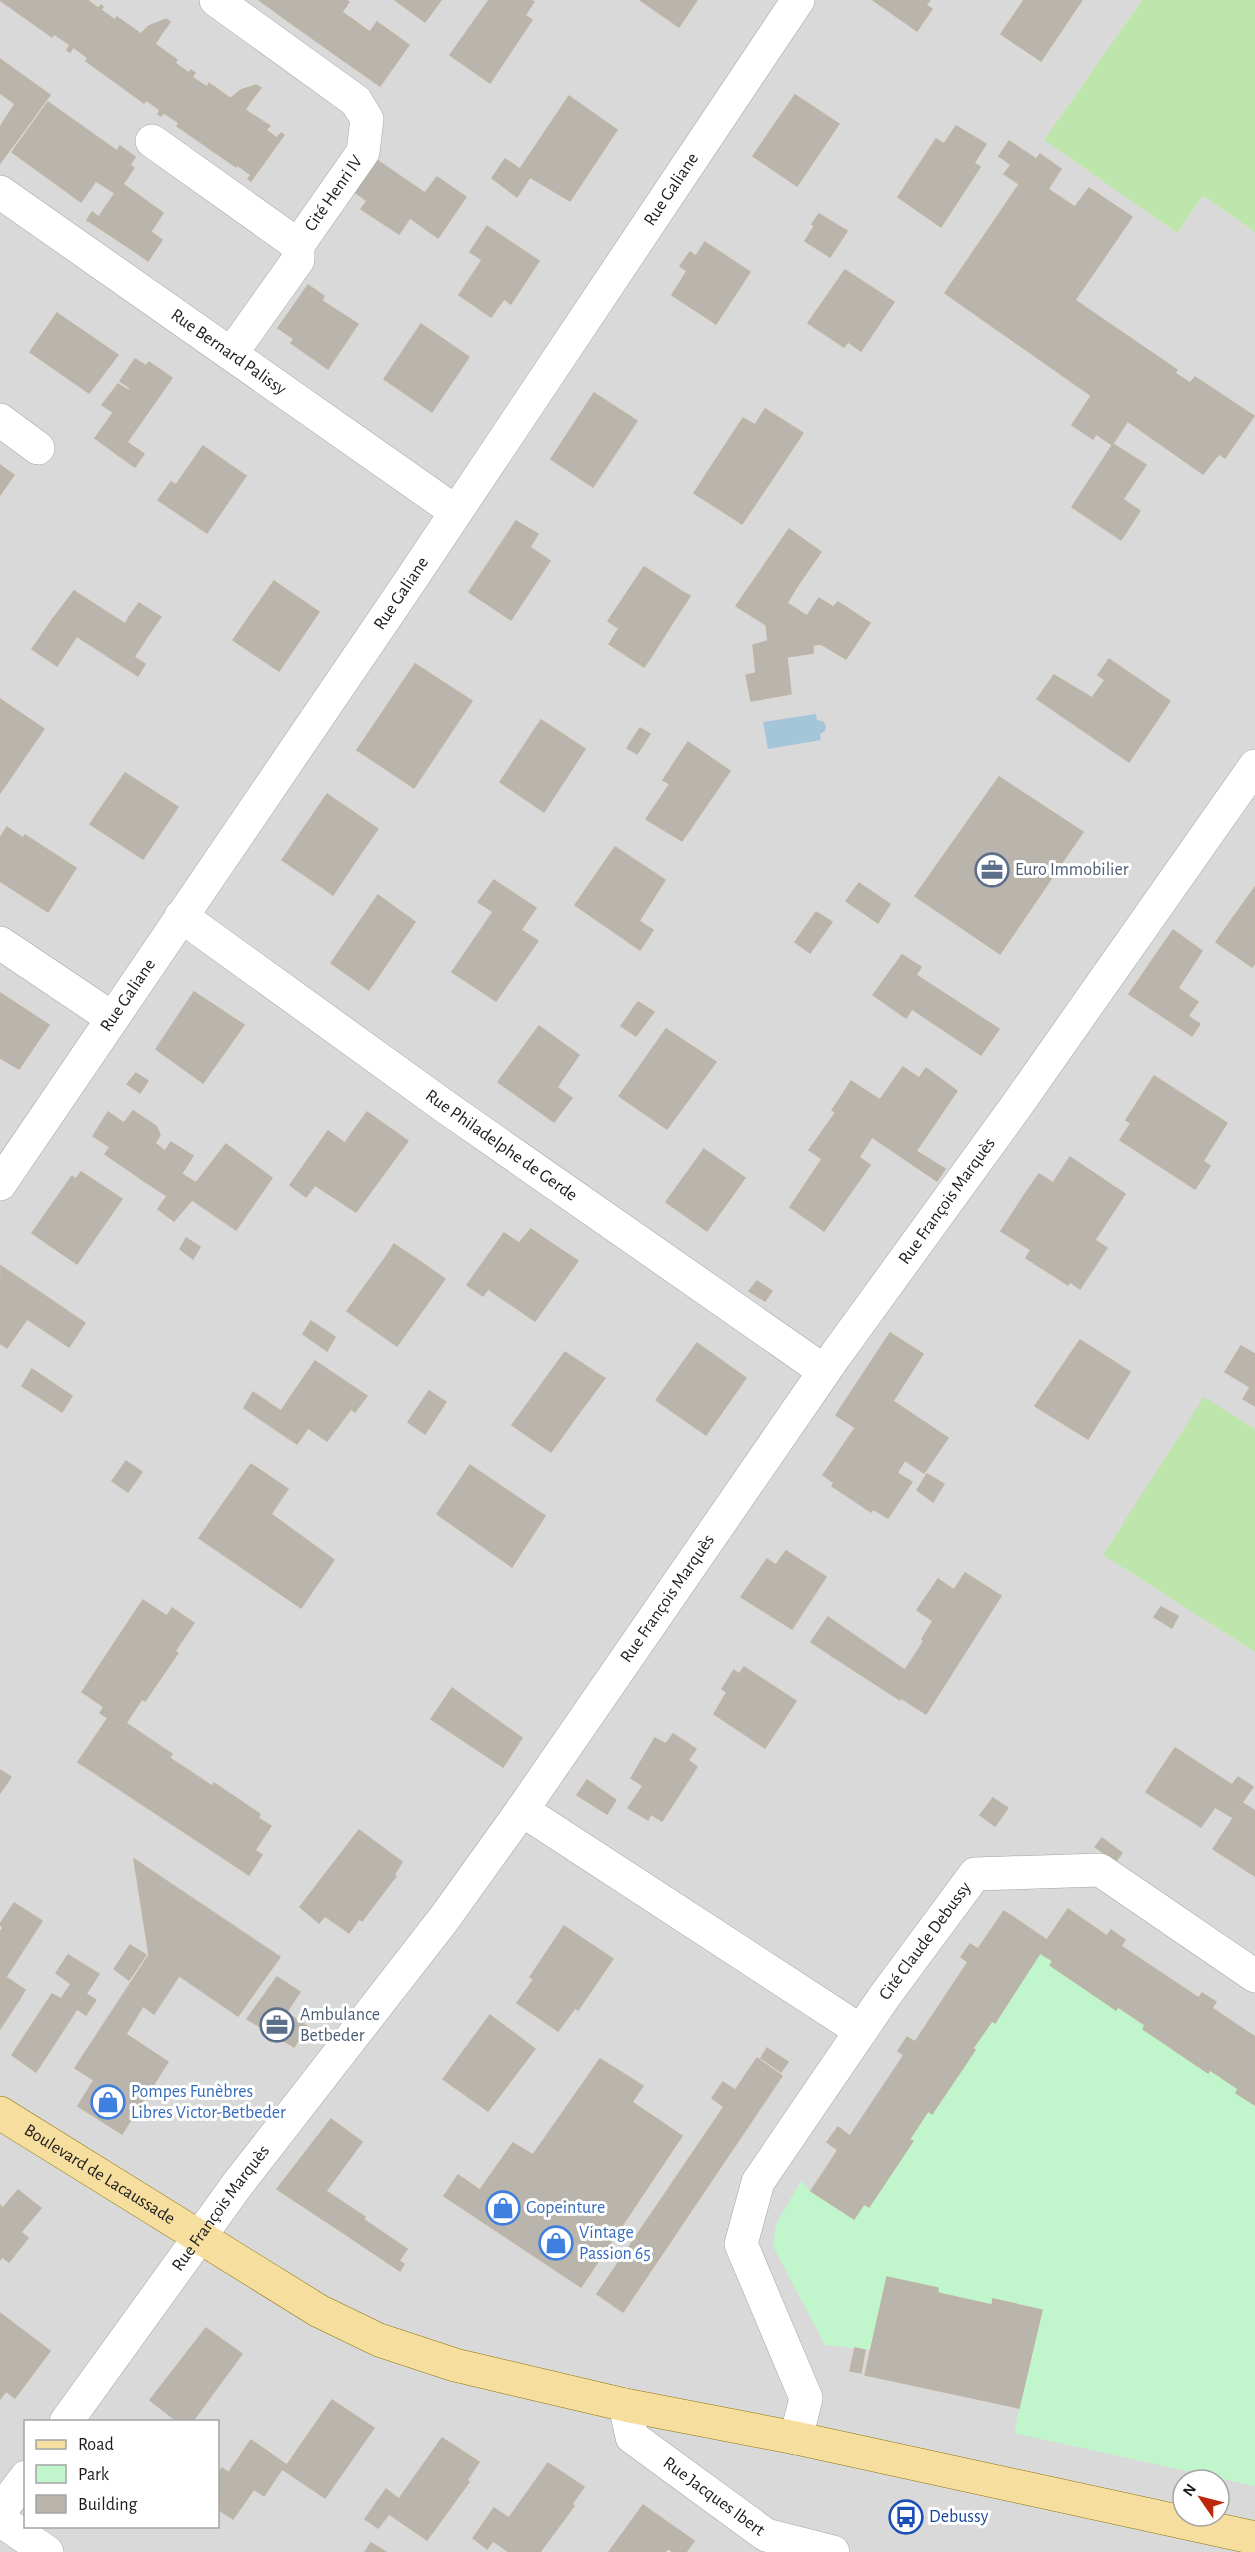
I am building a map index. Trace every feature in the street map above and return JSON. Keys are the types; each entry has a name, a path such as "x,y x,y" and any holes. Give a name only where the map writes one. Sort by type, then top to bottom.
{"main road":[{"name":"Boulevard de Lacaussade","path":"0,2112 198,2238 319,2311 379,2340 455,2365 625,2405 796,2438 1255,2538"}],"street":[{"name":"Cité Henri IV","path":"152,141 298,246 363,152 367,119 356,101 216,0"},
{"name":"Rue Galiane","path":"0,1184 456,512 798,0"},
{"name":"Rue Bernard Palissy","path":"0,192 456,512"},
{"path":"231,354 298,260 298,246"},
{"path":"0,420 38,447"},
{"name":"Rue François Marquès","path":"67,2420 198,2238 443,1920 522,1810 825,1371 1017,1106 1255,766"},
{"name":"Rue Philadelphe de Gerde","path":"181,916 447,1108 825,1371"},
{"path":"0,943 112,1018"},
{"path":"522,1810 861,2031"},
{"name":"Cité Claude Debussy","path":"796,2438 806,2398 741,2244 758,2182 861,2031 975,1874 1100,1870 1255,1977"},
{"name":"Rue Jacques Ibert","path":"625,2405 632,2436 766,2535 833,2552"},
{"path":"0,2512 24,2480"},
{"path":"0,2520 47,2552"}],"shaded area":[{"path":"0,0 1142,0 1044,140 1177,233 1203,196 1255,232 1255,1429 1103,1555 1255,1652 1255,2552 0,2552"}],"green space":[{"path":"1142,0 1255,0 1255,232 1203,196 1177,233 1044,140"},
{"path":"1204,1397 1255,1429 1255,1652 1103,1555"},
{"path":"1040,1953 1053,1961 1050,1965 1116,2009 1118,2007 1208,2073 1210,2070 1238,2089 1236,2093 1255,2105 1255,2486 1231,2481 1231,2468 1173,2468 1014,2433 1042,2310 993,2300 992,2305 938,2293 938,2288 887,2277 870,2350 825,2345 773,2246 776,2224 801,2181 811,2191 853,2219 864,2204 869,2206 913,2142 909,2140 928,2111 932,2114 975,2050 973,2048 992,2021 996,2023"}],"water":[{"path":"816,714 817,720 823,721 826,726 825,731 820,734 821,740 768,749 763,722"}],"building":[{"path":"0,0 87,0 98,8 101,5 103,7 101,10 115,20 117,17 144,36 149,29 160,36 155,44 177,60 175,63 189,73 191,70 195,73 192,77 207,87 209,83 234,101 239,94 250,102 245,110 270,126 266,130 277,138 281,133 284,135 251,181 248,179 251,175 177,126 179,123 164,113 161,116 158,114 160,110 146,100 144,103 86,61 88,58 73,47 70,52 67,50 70,45 54,34 52,37"},
{"path":"259,0 303,0 288,21"},
{"path":"303,0 346,0 349,2 342,12 356,22 333,53 288,21"},
{"path":"395,0 441,0 425,22"},
{"path":"489,0 531,0 534,2 525,15 532,20 490,83 450,55"},
{"path":"640,0 697,0 679,27"},
{"path":"873,0 930,0 926,5 932,9 917,31"},
{"path":"1024,0 1082,0 1041,61 1001,34"},
{"path":"166,19 170,22 160,36 149,29 144,36 141,34 149,26"},
{"path":"356,22 370,32 377,22 409,45 380,86 333,53"},
{"path":"0,59 50,95 15,143 0,132 0,127 15,104 0,93"},
{"path":"256,85 261,88 250,102 239,94 234,101 231,98 241,90"},
{"path":"795,95 839,124 797,186 753,156"},
{"path":"569,96 617,130 570,201 530,177 517,197 492,178 505,159 520,169"},
{"path":"48,102 117,151 81,202 12,152"},
{"path":"956,126 986,144 974,163 980,167 941,227 898,197 936,139 944,144"},
{"path":"0,132 15,143 0,163"},
{"path":"1009,141 1036,159 1019,184 1004,174 1011,165 999,156"},
{"path":"120,146 135,157 130,165 134,168 123,184 163,213 137,253 87,220 92,212 99,217 115,193 96,181"},
{"path":"1040,154 1061,169 1048,189 1075,207 1089,188 1132,217 1075,300 1177,370 1175,373 1190,383 1195,377 1254,416 1225,458 1219,454 1203,474 945,293"},
{"path":"374,158 425,193 437,177 466,197 438,238 410,218 399,234 361,209 367,201 352,190"},
{"path":"819,214 847,231 840,242 812,224"},
{"path":"815,225 840,242 830,257 805,241"},
{"path":"487,226 539,261 511,304 504,299 491,317 459,295 482,260 470,252"},
{"path":"151,232 162,240 148,261 137,253"},
{"path":"705,242 750,272 716,324 672,295 687,271 680,266 690,252 696,256"},
{"path":"845,270 894,302 861,351 848,342 844,347 808,323"},
{"path":"308,285 324,296 322,301 358,324 328,369 291,343 294,339 278,328"},
{"path":"57,313 118,355 89,393 30,352"},
{"path":"421,324 469,357 432,412 384,379"},
{"path":"135,359 146,366 149,362 172,378 118,455 95,438 129,391 130,388 120,381"},
{"path":"118,384 129,391 113,412 102,405"},
{"path":"594,393 637,421 593,487 551,459"},
{"path":"1091,396 1127,422 1112,445 1096,434 1093,439 1072,425"},
{"path":"765,409 803,433 742,524 694,493 743,418 755,425"},
{"path":"127,442 144,454 135,467 118,455"},
{"path":"1113,444 1146,465 1123,499 1140,511 1121,540 1072,507"},
{"path":"203,446 246,476 207,533 158,500 171,482 176,485"},
{"path":"0,465 14,475 0,495"},
{"path":"516,521 538,534 530,547 550,561 511,620 469,592"},
{"path":"789,529 821,552 798,585 765,564"},
{"path":"765,564 780,574 752,616 736,606"},
{"path":"644,567 683,592 662,626 668,630 651,657 618,635 622,630 608,621"},
{"path":"780,574 798,585 787,603 807,616 819,598 833,607 838,602 870,623 846,659 821,644 813,645 813,653 787,657 791,694 751,701 746,675 756,673 753,645 768,641 766,625 752,616"},
{"path":"274,581 319,612 279,671 233,640"},
{"path":"74,591 125,624 129,617 151,631 134,657 145,664 138,676 52,620"},
{"path":"683,592 690,596 668,630 662,626"},
{"path":"139,603 161,617 151,631 129,617"},
{"path":"52,620 77,636 57,666 32,649"},
{"path":"619,628 622,630 618,635 651,657 644,667 609,644"},
{"path":"1109,659 1170,701 1129,762 1037,699 1054,675 1092,698 1105,680 1098,675"},
{"path":"415,664 472,701 414,788 357,750"},
{"path":"0,699 44,729 0,793"},
{"path":"541,720 585,749 544,812 500,782"},
{"path":"640,728 650,734 637,754 627,748"},
{"path":"688,742 730,771 682,841 646,819 670,784 663,780"},
{"path":"125,773 178,807 143,859 90,824"},
{"path":"999,777 1083,832 1000,954 915,896"},
{"path":"327,794 378,829 363,850 354,845 325,889 282,860"},
{"path":"7,827 23,838 25,835 76,868 48,912 0,881 0,838"},
{"path":"354,845 363,850 333,895 325,889"},
{"path":"615,847 665,880 639,921 653,930 640,950 575,905"},
{"path":"494,880 536,908 521,930 538,941 496,1001 452,972 493,912 478,902"},
{"path":"859,883 890,904 878,923 846,901"},
{"path":"1255,887 1255,939 1230,922"},
{"path":"378,895 415,922 369,990 331,963"},
{"path":"816,912 832,922 810,953 795,942"},
{"path":"1230,922 1255,939 1255,963 1252,967 1216,942"},
{"path":"1173,930 1202,951 1178,988 1198,1002 1188,1016 1200,1024 1192,1036 1129,994"},
{"path":"902,955 921,967 916,975 999,1029 981,1055 912,1009 906,1018 873,995"},
{"path":"194,992 244,1025 203,1083 156,1049"},
{"path":"0,993 49,1025 19,1069 0,1058"},
{"path":"638,1002 654,1012 636,1036 621,1026"},
{"path":"539,1026 579,1055 557,1087 572,1098 554,1122 498,1082"},
{"path":"666,1029 716,1062 667,1129 619,1096"},
{"path":"903,1067 919,1078 886,1127 841,1097 851,1081 880,1100"},
{"path":"926,1068 957,1091 916,1151 945,1169 937,1181 832,1110 841,1097 886,1127"},
{"path":"136,1073 148,1081 140,1093 127,1084"},
{"path":"1154,1076 1227,1123 1203,1161 1210,1166 1195,1189 1120,1140 1131,1123 1126,1120"},
{"path":"133,1111 156,1126 160,1135 155,1143 165,1151 171,1142 193,1156 173,1187 150,1171 144,1181 105,1154 110,1147 93,1136 108,1112 124,1123"},
{"path":"367,1112 408,1141 356,1212 315,1185 306,1197 290,1185 328,1131 345,1143"},
{"path":"836,1112 872,1137 859,1157 870,1165 824,1231 790,1207 822,1159 809,1150"},
{"path":"226,1144 272,1178 236,1230 192,1200 174,1221 158,1209 182,1174 196,1183"},
{"path":"704,1149 745,1178 707,1231 666,1202"},
{"path":"1070,1157 1125,1194 1095,1240 1025,1194 1039,1174 1053,1183"},
{"path":"150,1171 173,1187 167,1196 144,1181"},
{"path":"81,1172 122,1199 77,1264 32,1233 72,1176 76,1179"},
{"path":"1025,1194 1107,1248 1080,1289 1070,1282 1068,1285 1026,1258 1031,1250 1001,1231"},
{"path":"531,1229 548,1241 545,1245 575,1265 535,1321 488,1289 483,1296 467,1285 504,1233 519,1243"},
{"path":"186,1238 200,1247 193,1259 180,1249"},
{"path":"548,1241 578,1261 575,1265 545,1245"},
{"path":"394,1244 421,1262 415,1273 388,1254"},
{"path":"388,1254 415,1273 421,1262 445,1279 397,1346 347,1311"},
{"path":"1,1266 85,1323 69,1347 27,1319 7,1348 0,1343"},
{"path":"757,1281 772,1291 765,1301 749,1291"},
{"path":"311,1321 335,1337 327,1351 303,1334"},
{"path":"890,1333 923,1354 893,1401 948,1438 924,1473 836,1415"},
{"path":"1080,1340 1130,1372 1088,1439 1035,1406"},
{"path":"697,1343 746,1378 706,1435 656,1400"},
{"path":"1241,1346 1255,1354 1255,1379 1250,1387 1225,1372"},
{"path":"565,1352 601,1376 576,1410 579,1413 551,1452 512,1425"},
{"path":"315,1361 367,1396 355,1412 351,1409 327,1441 296,1420 285,1436 244,1408 253,1392 281,1411"},
{"path":"32,1369 72,1396 62,1412 22,1386"},
{"path":"601,1376 605,1378 579,1413 576,1410"},
{"path":"1255,1379 1255,1406 1243,1399"},
{"path":"429,1391 446,1402 425,1434 408,1422"},
{"path":"296,1420 308,1428 297,1444 285,1436"},
{"path":"855,1428 905,1460 897,1473 912,1482 888,1518 873,1509 871,1512 832,1486 834,1483 823,1475"},
{"path":"126,1461 142,1472 128,1492 112,1481"},
{"path":"251,1464 288,1489 271,1514 334,1560 301,1608 199,1538"},
{"path":"470,1465 545,1516 512,1567 437,1514"},
{"path":"927,1474 944,1484 933,1502 917,1490"},
{"path":"786,1551 826,1577 792,1629 741,1597 767,1559 776,1565"},
{"path":"965,1573 1001,1596 926,1714 832,1656 848,1631 905,1670 924,1641 922,1639 933,1621 917,1610 938,1579 954,1590"},
{"path":"143,1600 167,1616 172,1608 194,1623 175,1651 178,1653 145,1701 142,1699 126,1723 172,1754 170,1758 212,1786 214,1783 260,1814 258,1818 271,1826 255,1850 262,1855 249,1875 78,1762 108,1718 100,1713 104,1707 82,1692"},
{"path":"1161,1607 1178,1616 1172,1628 1154,1617"},
{"path":"828,1617 848,1631 832,1656 811,1642"},
{"path":"744,1667 796,1701 765,1748 714,1714 727,1692 722,1689 734,1670 739,1674"},
{"path":"452,1688 522,1738 503,1767 431,1719"},
{"path":"673,1734 696,1749 688,1760 697,1767 662,1821 651,1814 648,1820 628,1808 643,1786 631,1778 655,1738 666,1744"},
{"path":"1175,1748 1232,1785 1238,1777 1253,1787 1232,1817 1215,1807 1201,1827 1146,1792"},
{"path":"0,1770 11,1777 0,1793"},
{"path":"587,1780 616,1800 607,1814 577,1795"},
{"path":"993,1798 1008,1808 995,1826 980,1815"},
{"path":"1243,1803 1255,1811 1255,1876 1213,1849"},
{"path":"359,1830 402,1862 394,1875 396,1876 362,1921 359,1919 349,1933 325,1916 319,1923 300,1907"},
{"path":"1102,1838 1122,1853 1116,1861 1095,1847"},
{"path":"134,1859 280,1957 238,2016 149,1955"},
{"path":"14,1903 42,1921 0,1986 0,1932 3,1928 0,1924"},
{"path":"1068,1909 1107,1936 1111,1930 1125,1940 1121,1946 1199,1998 1202,1993 1216,2002 1212,2008 1255,2037 1255,2105 1236,2093 1238,2089 1210,2070 1208,2073 1143,2029 1145,2025 1118,2007 1116,2010 1050,1965 1053,1961 1040,1953 995,2023 992,2021 973,2048 975,2050 932,2114 928,2111 909,2140 913,2141 869,2207 864,2204 854,2219 811,2191 838,2150 832,2146 842,2130 850,2136 904,2055 898,2051 907,2037 915,2042 968,1962 961,1957 970,1944 978,1949 1004,1911 1047,1940"},
{"path":"564,1926 613,1959 578,2010 575,2008 558,2031 517,2003 534,1979 530,1977"},
{"path":"130,1945 146,1955 129,1980 114,1969"},
{"path":"68,1955 99,1974 86,1994 96,2000 86,2015 77,2009 36,2072 12,2055 52,1994 61,1999 71,1984 56,1973"},
{"path":"149,1955 179,1976 154,2014 143,2006 126,2034 168,2062 122,2134 78,2106 94,2080 75,2068"},
{"path":"6,1977 25,1990 19,2000 0,1988"},
{"path":"277,1977 300,1992 286,2013 307,2026 294,2047 247,2019"},
{"path":"0,1988 19,2000 0,2029"},
{"path":"490,2015 535,2049 488,2111 443,2079"},
{"path":"767,2048 788,2062 781,2072 761,2058"},
{"path":"757,2058 782,2076 623,2312 597,2294"},
{"path":"600,2059 643,2086 632,2102 682,2136 581,2287 444,2196 458,2175 480,2190 513,2143 533,2155"},
{"path":"723,2082 735,2090 724,2107 712,2098"},
{"path":"331,2119 362,2142 326,2191 365,2217 351,2238 277,2189"},
{"path":"838,2127 842,2130 832,2146 827,2142"},
{"path":"18,2190 41,2208 21,2232 28,2238 9,2262 2,2257 0,2260 0,2205 3,2208"},
{"path":"363,2219 407,2249 399,2261 404,2264 400,2271 351,2238"},
{"path":"887,2277 938,2288 938,2293 992,2305 993,2299 1042,2310 1019,2408 865,2375"},
{"path":"0,2313 50,2351 15,2398 6,2391 35,2354 0,2327"},
{"path":"0,2327 35,2354 0,2399"},
{"path":"206,2328 242,2354 193,2420 175,2420 150,2400"},
{"path":"855,2348 865,2350 861,2373 850,2371"},
{"path":"332,2400 374,2428 325,2498 282,2469 264,2496 249,2486 271,2454 287,2465"},
{"path":"442,2438 479,2462 467,2480 469,2482 427,2540 389,2514 378,2528 365,2519 386,2489 399,2499"},
{"path":"251,2440 271,2454 249,2486 229,2472"},
{"path":"548,2463 584,2487 572,2504 574,2506 540,2552 509,2552 493,2541 487,2549 473,2538 494,2508 509,2518"},
{"path":"222,2468 237,2478 219,2504 219,2473"},
{"path":"237,2478 254,2489 233,2519 219,2510 219,2504"},
{"path":"643,2505 694,2541 686,2552 673,2552 668,2548 665,2552 609,2552"},
{"path":"371,2543 386,2552 365,2552"}],"place":[{"name":"Euro Immobilier","path":"992,870"},
{"name":"Ambulance Betbeder","path":"277,2025"},
{"name":"Pompes Funèbres Libres Victor-Betbeder","path":"108,2102"},
{"name":"Gopeinture","path":"503,2208"},
{"name":"Vintage Passion 65","path":"556,2243"},
{"name":"Debussy","path":"906,2517"}]}
